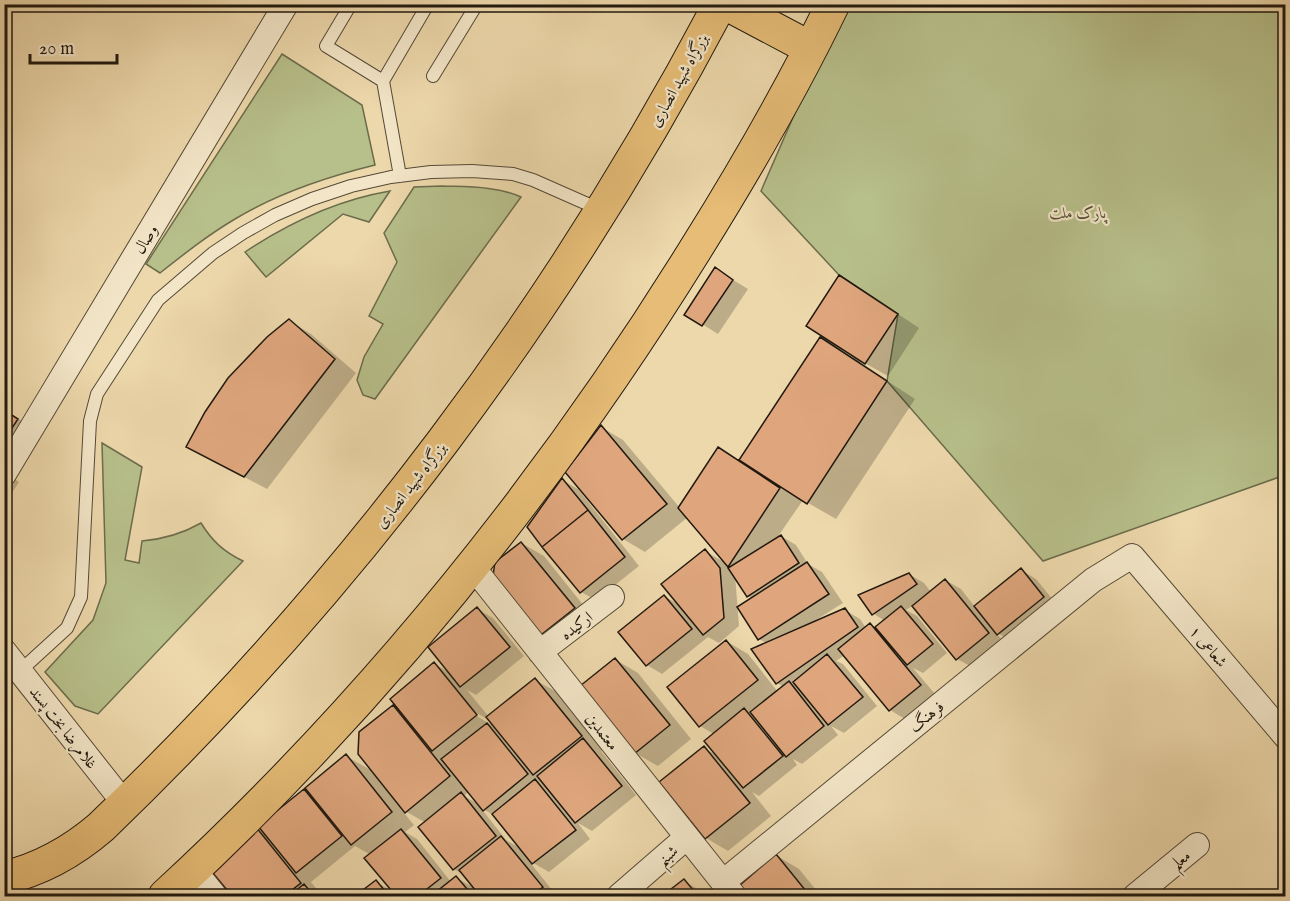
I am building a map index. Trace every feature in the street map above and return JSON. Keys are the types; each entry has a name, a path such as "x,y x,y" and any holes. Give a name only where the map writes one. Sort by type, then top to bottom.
{"main road":[{"name":"بزرگراه شهید انصاری","path":"4,878 36,868 69,852 87,839 209,719 261,663 361,547 449,435 500,364 602,211 664,106 720,4"},
{"path":"727,4 810,48"},
{"path":"165,897 350,710 472,566 563,447 650,321 742,173 833,4"}],"street":[{"name":"وصال","path":"4,474 286,4"},
{"name":"شعاعی ۱","path":"1132,556 1286,736"},
{"name":"فرهنگ","path":"729,889 1093,580 1132,556"},
{"name":"معتمدین","path":"472,566 729,889"},
{"name":"ارکیده","path":"540,652 612,597"},
{"name":"غلامرضا بخت پسند","path":"4,651 124,803"},
{"name":"شبنم","path":"619,897 687,837"},
{"name":"معلم","path":"1136,897 1197,845"},
{"path":"194,870 215,897"}],"lane":[{"path":"351,4 326,46 383,81"},
{"path":"400,176 383,81 428,4"},
{"path":"433,76 477,4"},
{"path":"20,671 67,628 81,597 90,421 97,394 158,300 213,253 243,232 312,199 351,186 431,172 472,171 513,174 533,180 602,211"}],"green space":[{"name":"پارک ملت","path":"842,5 1285,5 1285,475 1043,561 887,381 898,314 839,275 761,191"},
{"path":"282,54 362,105 375,165 338,175 268,201 215,232 160,273 146,264"},
{"path":"414,187 492,189 521,197 375,399 363,395 357,380 364,357 383,324 369,316 397,262 384,233"},
{"path":"390,191 369,222 343,214 266,277 245,252 279,231 333,206"},
{"path":"102,443 142,467 125,560 139,563 142,541 173,535 201,523 219,545 243,561 98,714 75,706 45,672 93,620 106,583"}],"building":[{"path":"715,267 733,280 702,326 684,315"},
{"path":"839,275 898,314 865,364 806,326"},
{"path":"289,319 335,359 244,477 186,447 205,412 228,378 267,337"},
{"path":"820,337 887,381 807,504 739,460"},
{"path":"4,410 18,419 4,440"},
{"path":"601,425 667,504 622,540 565,472"},
{"path":"718,447 780,488 728,567 678,508"},
{"path":"562,478 588,510 542,547 527,527"},
{"path":"588,510 625,557 580,593 542,547"},
{"path":"781,535 799,563 747,597 728,568"},
{"path":"521,542 575,608 537,638 492,583 495,562"},
{"path":"705,549 720,568 724,618 703,635 661,584"},
{"path":"807,562 829,594 758,640 737,607"},
{"path":"1021,568 1044,597 997,635 974,606"},
{"path":"909,573 917,584 872,615 858,595"},
{"path":"945,579 989,633 956,660 912,606"},
{"path":"664,595 692,629 646,666 618,632"},
{"path":"901,606 933,644 907,665 875,627"},
{"path":"477,607 510,647 460,687 428,647"},
{"path":"845,608 858,627 776,684 751,649"},
{"path":"870,623 921,685 889,711 838,649"},
{"path":"726,640 758,680 699,727 667,687"},
{"path":"827,654 863,697 828,725 793,682"},
{"path":"615,658 670,725 634,754 580,686"},
{"path":"434,662 477,715 432,751 390,699"},
{"path":"535,678 582,736 533,775 486,717"},
{"path":"789,681 824,726 786,757 750,712"},
{"path":"393,705 450,776 405,813 358,754 359,732"},
{"path":"744,708 783,756 743,788 704,741"},
{"path":"487,723 528,774 483,811 441,759"},
{"path":"583,738 622,786 575,823 537,776"},
{"path":"704,746 750,803 705,839 659,782"},
{"path":"346,754 392,812 351,845 305,788"},
{"path":"535,779 576,830 532,864 492,814"},
{"path":"304,789 342,836 296,873 258,826"},
{"path":"461,792 496,836 453,870 418,827"},
{"path":"256,827 301,883 284,896 232,896 207,866"},
{"path":"401,829 441,878 418,896 396,896 364,858"},
{"path":"501,836 543,887 531,896 480,896 459,870"},
{"path":"776,854 810,896 748,896 739,886"},
{"path":"456,876 473,896 431,896"},
{"path":"684,879 698,896 662,896"},
{"path":"376,880 389,896 355,896"},
{"path":"304,884 314,896 289,896"}]}
